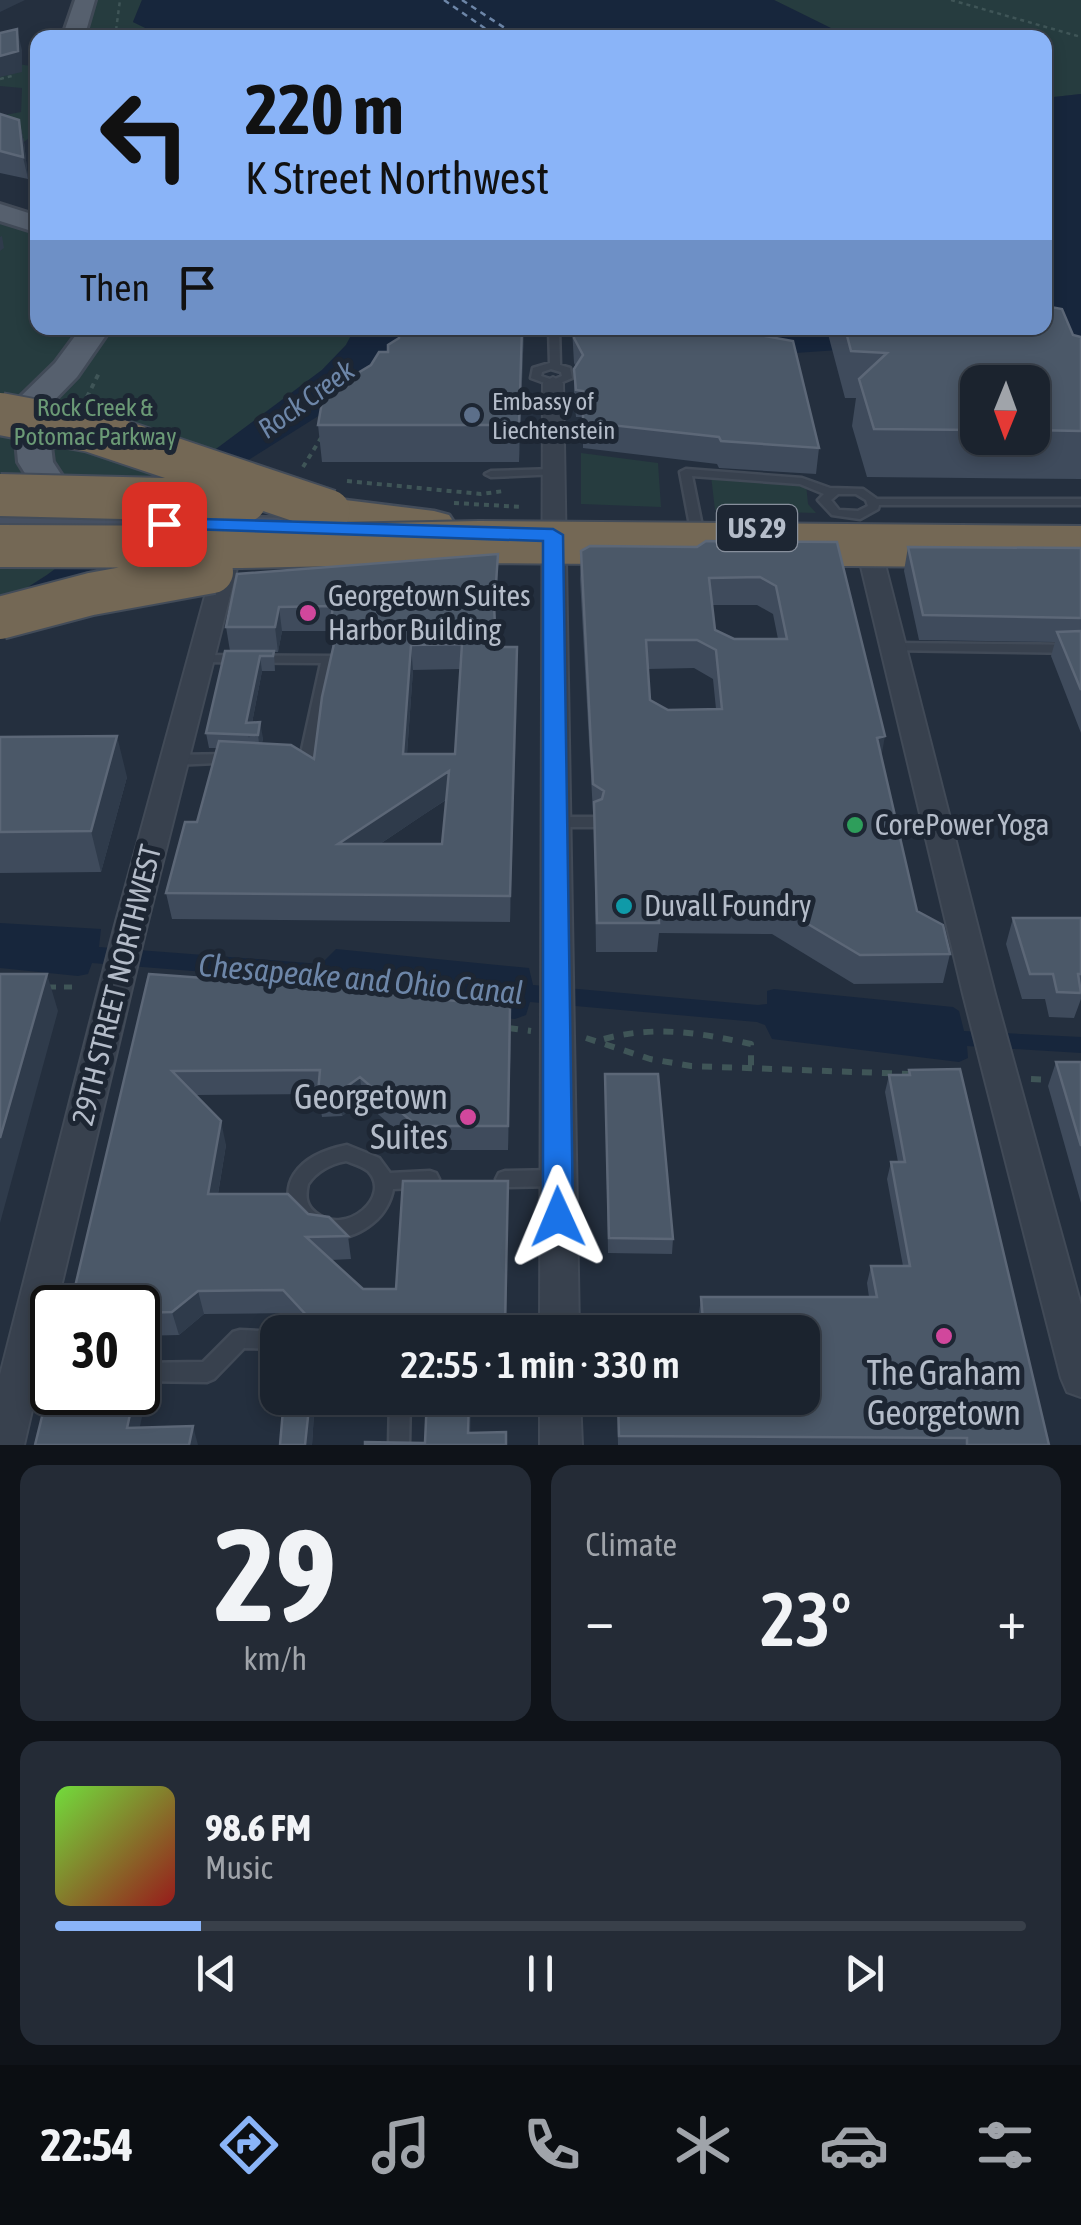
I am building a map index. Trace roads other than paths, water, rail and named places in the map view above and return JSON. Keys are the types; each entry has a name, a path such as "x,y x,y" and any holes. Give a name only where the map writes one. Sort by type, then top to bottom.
{"highway":[{"path":"21,415 333,495"},
{"name":"US 29","path":"0,495 222,499 333,495 434,524 1081,530"},
{"path":"0,618 91,594 212,572 358,557 626,544"},
{"name":"US 29","path":"0,546 1081,547"}],"main road":[{"path":"74,30 86,0"},
{"path":"91,30 102,0"},
{"path":"52,488 39,470 21,415 40,371 67,335"},
{"path":"21,415 102,342"},
{"path":"0,522 698,536 859,527 1081,539"}],"street":[{"path":"554,375 555,1030 560,1315"},
{"name":"29TH STREET NORTHWEST","path":"51,1285 97,988 131,925 236,526"},
{"path":"859,527 893,647 985,1017 1011,1073 1081,1378"},
{"name":"29TH STREET NORTHWEST","path":"3,1445 30,1387"},
{"path":"560,1415 561,1445"}],"lane":[{"path":"554,335 554,375"},
{"path":"491,470 554,470"},
{"path":"698,536 686,472 802,481 830,492 860,491 874,502 1081,502"},
{"path":"830,492 825,496 825,505 859,527 874,502"},
{"path":"893,647 1081,649"},
{"path":"201,658 328,658 306,759 270,759"},
{"path":"174,760 252,759"},
{"path":"554,822 593,822"},
{"path":"334,1154 360,1156 380,1171 385,1182 380,1205 361,1223 348,1228 322,1227 302,1212 298,1202 297,1190 309,1167 334,1154"},
{"path":"505,1179 558,1178"},
{"path":"385,1182 430,1180"},
{"path":"160,1372 207,1372 240,1339 260,1340"},
{"path":"399,1445 400,1415"}],"water":[{"path":"142,0 774,0 835,30 150,30 133,22"},
{"path":"1081,94 1081,339 1052,330 1052,97"},
{"name":"Rock Creek","path":"351,335 413,335 331,408 163,514 76,581 0,605 47,575 322,370"},
{"path":"749,335 840,335 853,349 795,353"},
{"name":"Chesapeake and Ohio Canal","path":"0,923 101,929 99,947 321,964 336,949 529,968 533,985 758,1005 767,1004 767,991 774,989 953,1007 959,1011 964,1031 1081,1037 1081,1053 967,1046 968,1058 959,1062 772,1039 765,1025 757,1022 530,1002 526,1015 515,1019 322,997 317,981 92,963 88,974 78,976 0,968"}],"place":[{"name":"Embassy of Liechtenstein","path":"472,415"},
{"name":"Georgetown Suites Harbor Building","path":"308,613"},
{"name":"CorePower Yoga","path":"855,825"},
{"name":"Duvall Foundry","path":"624,906"},
{"name":"Georgetown Suites","path":"468,1117"},
{"name":"The Graham Georgetown","path":"944,1336"}],"park label":[{"name":"Rock Creek & Potomac Parkway","path":"95,422"}]}
